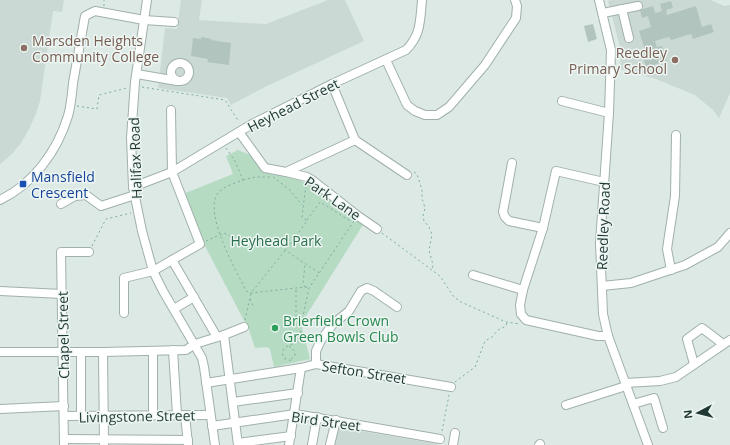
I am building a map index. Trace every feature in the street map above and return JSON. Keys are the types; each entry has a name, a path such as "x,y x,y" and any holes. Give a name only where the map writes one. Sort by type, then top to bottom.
{"street":[{"name":"Halifax Road","path":"147,0 135,86 131,138 134,191 142,231 153,271 163,291 195,344 204,367 215,445"},
{"name":"Heyhead Street","path":"61,204 75,196 86,196 101,206 172,172 241,131 332,84 406,50 414,42 418,31 422,0"},
{"path":"386,60 407,105 415,111 425,115 437,115 449,107 485,65 516,18 518,6 515,0"},
{"name":"Reedley Road","path":"599,0 611,50 609,113 600,243 603,314 608,336 648,445"},
{"path":"603,13 638,6"},
{"path":"622,9 629,38"},
{"path":"0,200 16,192 29,181 47,158 59,139 68,115 85,16 95,11 144,20 174,22"},
{"path":"137,74 177,81"},
{"path":"332,84 355,140 407,175"},
{"path":"562,101 609,113"},
{"path":"124,312 124,278 153,271 200,244 172,172 171,110"},
{"name":"Park Lane","path":"241,131 265,168 307,177 355,219 377,229"},
{"path":"671,270 667,248 675,196 676,135"},
{"path":"286,172 355,140"},
{"path":"512,163 503,212 505,217 509,221 543,228"},
{"path":"301,165 307,177"},
{"path":"604,182 556,171 543,228 523,290 520,305 521,314 526,320 598,336 608,336"},
{"path":"602,286 631,283 685,265 718,247 730,233"},
{"name":"Chapel Street","path":"64,442 61,252 89,252"},
{"path":"172,260 220,336 230,379 238,444 291,436"},
{"path":"473,275 523,290"},
{"path":"316,364 316,351 321,340 336,321 349,311 361,291 367,288 374,291 397,307"},
{"path":"0,291 62,294"},
{"path":"174,309 194,297"},
{"path":"0,352 186,350 195,344 244,327"},
{"path":"566,405 626,384 660,381 676,377 727,342 702,328 687,339 694,364"},
{"path":"64,442 188,442 181,415 173,350"},
{"path":"153,351 153,416"},
{"path":"80,352 81,416"},
{"path":"103,352 104,442"},
{"name":"Sefton Street","path":"206,383 302,368 316,364 451,387"},
{"path":"290,445 302,368"},
{"path":"233,402 298,393"},
{"path":"633,404 654,398 663,428"},
{"path":"0,409 64,406"},
{"name":"Bird Street","path":"212,426 295,414 336,420 440,440"},
{"name":"Livingstone Street","path":"64,416 104,417 210,415"},
{"path":"312,445 317,417"},
{"path":"330,445 336,420"},
{"path":"453,445 455,433"}],"path":[{"path":"70,105 97,109 99,95 135,86 225,100 241,131"},
{"path":"223,142 235,161 243,180"},
{"path":"407,175 412,170 416,174 422,190 422,198 425,208 423,216 424,221 429,227 432,235 429,250 433,264 432,271"},
{"path":"303,206 290,190 273,177 254,177 224,188 218,193 214,203 214,211 220,234 246,291 251,293 305,287 309,288"},
{"path":"307,177 302,217 307,221"},
{"path":"244,327 251,293 320,202 355,219 309,288 300,324 302,341 284,347 282,352 282,356 285,359 290,360"},
{"path":"89,252 106,219 138,211"},
{"path":"377,229 440,276 454,297 461,302 508,322 524,325 526,320"},
{"path":"200,244 224,233 244,242 256,243 280,238 285,250 320,273"},
{"path":"305,263 303,284 305,287"},
{"path":"291,318 296,317 296,288"},
{"path":"250,299 254,308"},
{"path":"440,440 451,385 475,368 485,341 496,334 498,330 506,326 508,322"},
{"path":"288,345 294,348 295,352 295,356 290,360"},
{"path":"290,360 292,369"}],"shaded area":[{"name":"Marsden Heights Community College","path":"0,0 64,0 62,12 53,11 40,101 35,116 21,143 12,154 0,164"},
{"path":"181,0 202,0 199,20 266,24 328,0 345,0 364,41 267,86 231,105 227,98 158,88 165,28 177,29"},
{"name":"Reedley Primary School","path":"711,0 724,6 730,5 730,93 719,118 713,110 695,95 656,79 620,69 621,51 608,1"},
{"path":"337,427 437,444 437,445 333,445"}],"green space":[{"name":"Heyhead Park","path":"238,150 250,155 267,172 273,175 288,176 309,184 364,223 301,324 310,359 274,367 270,349 267,347 255,348 249,330 206,248 183,194 233,174 226,156"}],"building":[{"path":"671,1 673,8 666,10 667,15 696,6 702,27 711,24 714,32 693,39 691,34 671,40 669,37 655,41 657,47 662,46 667,61 646,67 641,51 645,50 639,31 651,27 648,16 642,18 640,10 653,6 655,13 662,11 660,4"},
{"path":"593,24 597,39 588,42 584,26"},
{"path":"201,37 231,43 229,65 207,62 208,59 191,56 193,38 201,39"}],"place":[{"name":"Marsden Heights Community College","path":"24,48"},
{"name":"Reedley Primary School","path":"675,60"},
{"name":"Mansfield Crescent","path":"23,184"},
{"name":"Brierfield Crown Green Bowls Club","path":"275,328"}]}
